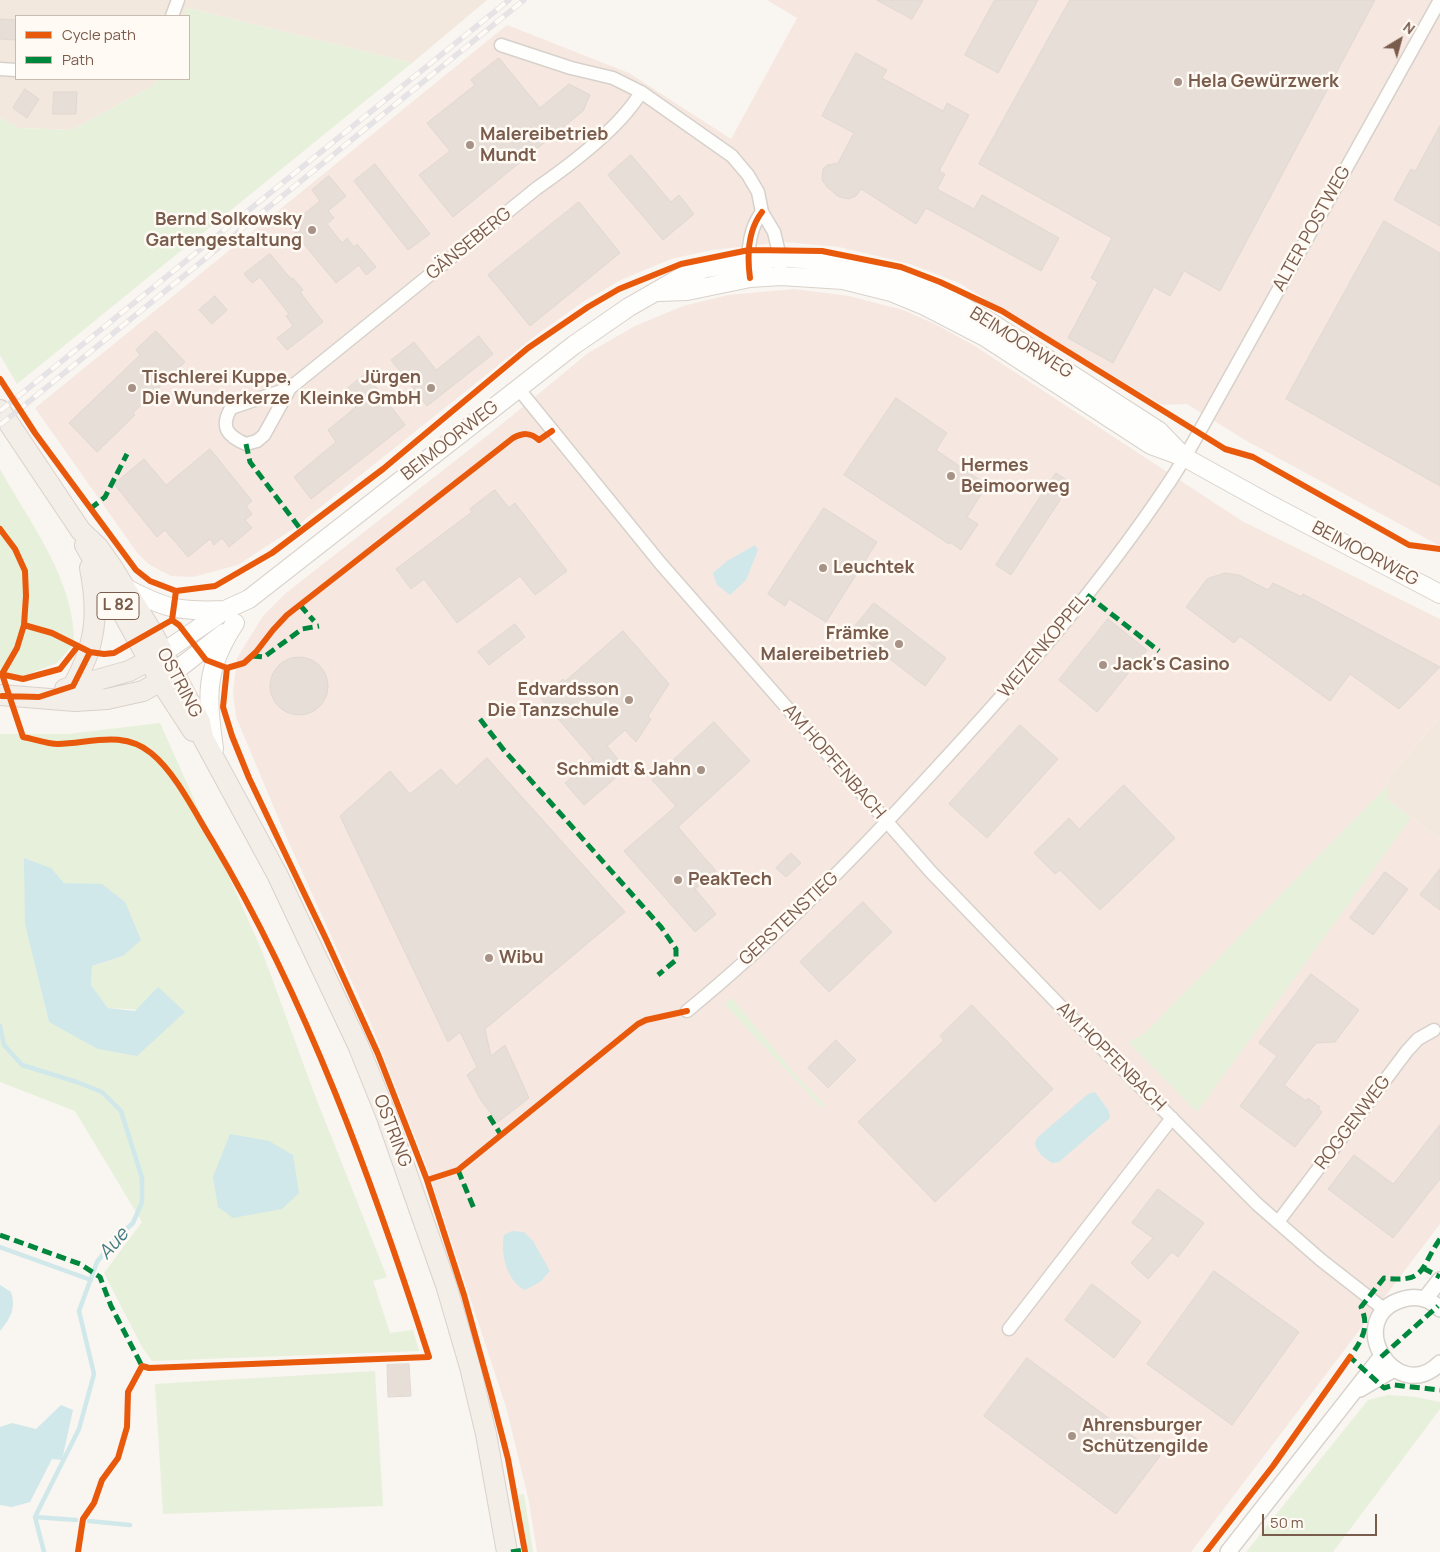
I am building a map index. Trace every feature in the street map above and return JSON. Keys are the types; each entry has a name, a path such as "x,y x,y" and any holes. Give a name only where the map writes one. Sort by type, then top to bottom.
{"main road":[{"name":"BEIMOORWEG","path":"168,677 249,599 517,388 629,307 683,276 706,268 748,260 780,258 824,261 896,277 950,299 1001,329 1159,431 1184,457"},
{"name":"BEIMOORWEG","path":"658,292 687,291 750,278 781,276 843,280 891,292 925,306 985,337 1151,445 1184,457 1440,594"},
{"name":"OSTRING","path":"0,410 81,531 98,546 124,587 168,677 190,728 203,738 278,874 358,1045 387,1117 446,1285 470,1367 486,1434 507,1552"},
{"name":"OSTRING","path":"81,531 87,552 157,657"},
{"name":"L 82","path":"73,686 90,652 94,634 95,594 87,552"},
{"path":"124,587 164,607 230,617 210,678 209,700 215,762"},
{"name":"BEIMOORWEG","path":"157,657 230,617"},
{"path":"39,697 129,671 157,657"},
{"path":"0,695 75,701 107,699 143,691 168,677"}],"street":[{"path":"172,15 178,0"},
{"name":"ALTER POSTWEG","path":"1184,457 1440,0"},
{"path":"501,45 571,68 613,78 640,92 732,156 753,182 762,212 774,232 780,258 781,276"},
{"path":"0,69 15,70"},
{"name":"GÄNSEBERG","path":"290,388 264,435 257,441 246,444 230,434 226,427 225,419 231,408 290,388 537,188 561,172 630,110 640,92"},
{"path":"750,278 748,260 753,229 762,212"},
{"name":"AM HOPFENBACH","path":"517,388 660,564 886,823 1010,954 1278,1222 1321,1260 1384,1310"},
{"name":"WEIZENKOPPEL","path":"886,823 1050,641 1130,538 1167,486 1184,457"},
{"name":"GERSTENSTIEG","path":"687,1011 786,923 862,850 886,823"},
{"name":"ROGGENWEG","path":"1278,1222 1407,1052 1418,1039 1434,1030"},
{"name":"AM HOPFENBACH","path":"1009,1330 1172,1118"},
{"path":"1440,1280 1436,1303 1407,1298 1391,1304 1384,1310 1379,1318 1375,1338 1381,1357 1394,1369 1416,1374 1426,1372 1440,1363"},
{"path":"1228,1552 1381,1357"},
{"path":"1351,1396 1394,1369"}],"shaded area":[{"path":"0,0 487,0 412,63 187,8 184,15 15,15 15,80 156,80 154,85 72,130 19,128 0,118"},
{"path":"767,0 1440,0 1440,546 1245,440 1187,404 1162,405 959,283 910,264 839,247 785,242 712,250 671,259 621,280 583,302 535,336 293,529 238,565 193,577 171,576 150,565 138,554 35,408 507,25 629,73 731,139 797,18"},
{"path":"794,289 849,296 903,310 935,324 975,346 1242,521 1440,619 1440,717 1386,781 1388,800 1440,839 1440,1224 1191,1552 537,1552 529,1502 506,1407 428,1170 371,1024 285,834 236,717 233,693 237,658 263,616 286,593 497,428 588,353 635,326 683,306 728,295"},
{"path":"1440,717 1440,839 1388,800 1386,781"}],"green space":[{"path":"187,8 412,63 17,384 0,355 0,118 19,128 72,130 154,85 156,80 190,80 190,15 184,15"},
{"path":"0,469 49,553 67,597 72,620 74,644 57,663 20,677 0,672"},
{"path":"160,723 262,951 314,1093 387,1277 373,1281 390,1333 413,1330 419,1351 152,1361 142,1347 104,1273 142,1222 75,1111 0,1082 0,734 68,734","holes":["24,858 50,868 64,883 102,885 125,902 123,956 92,966 91,985 108,1008 184,1012 165,1030 49,1022 38,974"]},
{"path":"1387,786 1388,800 1411,818 1197,1112 1128,1042 1144,1034"},
{"path":"732,998 797,1076 825,1105 822,1108 724,1004"},
{"path":"375,1371 383,1506 163,1514 155,1384"},
{"path":"1388,1395 1416,1397 1440,1402 1440,1409 1333,1552 1246,1552 1368,1400"},
{"path":"524,1494 533,1552 526,1552 517,1495"}],"water":[{"path":"755,545 758,550 746,580 730,595 717,585 713,573 727,561"},
{"path":"24,858 51,868 64,883 102,884 125,902 141,940 123,956 92,966 91,985 108,1008 135,1011 158,987 185,1012 137,1056 98,1049 49,1022 25,924"},
{"path":"1095,1092 1109,1111 1110,1118 1059,1162 1052,1163 1043,1157 1035,1142 1039,1136 1088,1094"},
{"path":"230,1134 269,1141 293,1155 299,1193 282,1209 233,1218 218,1207 213,1177"},
{"path":"512,1231 524,1232 533,1241 550,1271 540,1282 525,1290 509,1274 504,1258 504,1235"},
{"path":"0,1285 11,1292 13,1308 10,1317 0,1331"},
{"path":"61,1405 73,1410 62,1460 52,1459 30,1502 12,1507 0,1505 0,1427 12,1423 36,1429"}],"building":[{"path":"877,0 923,0 912,19"},
{"path":"995,0 1038,0 998,73 965,55"},
{"name":"Hela Gewürzwerk","path":"1070,0 1375,0 1220,291 1184,271 1170,296 1154,287 1113,363 1068,338 1098,282 1091,278 1112,238 979,164"},
{"path":"0,19 15,20 15,40 0,39"},
{"path":"856,53 887,70 882,78 943,111 947,103 969,115 939,171 945,174 937,189 974,209 982,195 1059,238 1041,271 926,208 916,224 861,189 856,196 849,199 839,197 827,187 822,180 823,169 827,165 838,163 854,133 822,116"},
{"path":"499,58 540,108 569,84 590,95 583,111 453,217 419,175 450,151 427,123 475,85 471,80"},
{"path":"25,89 39,99 27,118 13,108"},
{"path":"54,92 77,92 76,114 53,114"},
{"path":"1440,126 1440,226 1394,200 1411,169 1415,171"},
{"path":"631,155 671,202 679,195 694,214 663,240 608,175"},
{"path":"375,164 430,234 408,250 354,181"},
{"name":"Bernd Solkowsky Gartengestaltung","path":"329,176 346,196 328,211 334,218 327,224 342,243 347,238 354,247 357,244 376,267 366,275 359,265 336,283 289,226 320,201 312,190"},
{"path":"579,202 620,253 530,326 488,275"},
{"path":"1384,221 1440,253 1440,486 1286,399"},
{"path":"270,254 303,290 300,292 323,322 287,350 277,338 293,326 286,316 289,314 260,277 252,283 244,274"},
{"path":"215,296 227,310 212,324 199,310"},
{"name":"Tischlerei Kuppe, Die Wunderkerze","path":"156,331 185,362 133,413 135,415 97,452 69,423 140,355 136,350"},
{"name":"Jürgen Kleinke GmbH","path":"479,336 493,354 427,406 391,360 414,342 436,370"},
{"path":"366,374 405,425 311,499 294,477 336,442 328,430 356,407 344,391"},
{"path":"896,398 947,433 936,450 987,485 967,517 978,524 961,550 844,475"},
{"path":"210,449 252,501 246,506 252,514 245,520 252,528 229,547 222,538 214,545 210,539 188,557 165,530 157,537 114,484 144,459 166,485"},
{"path":"1056,473 1071,483 1011,575 996,565"},
{"path":"495,490 509,508 515,503 567,571 535,595 520,576 457,623 424,579 411,589 396,569 472,512 470,509"},
{"name":"Leuchtek","path":"824,508 877,542 826,622 789,599 785,606 768,594"},
{"path":"1225,573 1239,575 1268,590 1273,583 1302,597 1303,594 1440,667 1399,709 1350,674 1330,701 1240,636 1234,643 1186,607 1207,579"},
{"name":"Främke Malereibetrieb","path":"874,603 946,658 925,686 852,630"},
{"name":"Jack's Casino","path":"1108,619 1147,650 1097,712 1059,680"},
{"path":"515,624 525,637 489,665 478,652"},
{"path":"623,631 669,684 648,716 651,719 636,742 625,730 607,746 626,769 584,805 565,783 593,759 541,699"},
{"path":"299,657 310,659 323,670 328,686 326,697 315,710 299,715 288,713 275,702 270,686 272,675 283,662"},
{"path":"714,722 750,761 678,827 716,871 695,889 716,914 695,932 624,851 676,806 652,780"},
{"path":"1020,725 1058,759 987,838 949,804"},
{"name":"Wibu","path":"487,758 625,912 485,1029 491,1056 505,1045 529,1098 498,1122 482,1102 467,1075 477,1067 460,1032 448,1042 340,816 390,771 410,794 441,769 456,786"},
{"path":"1124,785 1175,838 1100,910 1060,870 1055,874 1034,853 1069,818 1079,829"},
{"path":"791,853 801,863 786,877 776,868"},
{"path":"1440,869 1440,910 1420,895"},
{"path":"1385,872 1408,889 1373,935 1350,918"},
{"path":"863,902 892,932 829,992 800,962"},
{"path":"1311,974 1359,1010 1335,1042 1316,1043 1284,1085 1306,1101 1308,1098 1320,1107 1318,1109 1322,1112 1295,1147 1240,1106 1277,1056 1259,1043"},
{"path":"972,1005 1053,1089 935,1202 858,1122 944,1040 940,1036"},
{"path":"836,1040 856,1060 828,1088 808,1068"},
{"path":"1440,1125 1440,1179 1393,1238 1328,1189 1354,1155 1393,1184"},
{"path":"1158,1189 1204,1223 1178,1257 1172,1252 1148,1279 1131,1263 1153,1238 1132,1223"},
{"path":"1214,1271 1299,1332 1232,1425 1147,1364"},
{"path":"1092,1284 1141,1322 1114,1358 1065,1320"},
{"name":"Ahrensburger Schützengilde","path":"1027,1358 1160,1456 1116,1514 984,1416"},
{"path":"409,1364 411,1396 388,1397 387,1365"}],"waterway":[{"name":"Aue","path":"0,1026 4,1045 22,1065 102,1092 121,1111 142,1178 142,1202 133,1223 114,1240 97,1262 79,1311 94,1374 79,1429 35,1517 44,1552"},
{"path":"0,1247 91,1280"},
{"path":"35,1517 76,1520"},
{"path":"89,1521 130,1525"}],"railway":[{"path":"0,411 509,0"},
{"path":"0,425 524,0"}],"marked path":[{"path":"246,444 250,462 302,531"},
{"path":"90,509 105,497 127,454"},
{"path":"1087,595 1159,651"},
{"path":"300,605 314,621"},
{"path":"252,656 264,657 302,629 319,626"},
{"path":"480,719 503,749 661,927 676,949 676,960 658,975"},
{"path":"489,1116 501,1135"},
{"path":"458,1170 475,1211"},
{"path":"0,1235 80,1264 100,1277 111,1306 142,1366 147,1367"},
{"path":"1440,1239 1420,1272 1408,1278 1384,1278 1361,1307 1364,1314 1365,1327 1361,1339 1350,1357 1384,1388 1394,1385 1440,1390"},
{"path":"1423,1268 1440,1277"},
{"path":"1381,1357 1438,1306"},
{"path":"511,1552 524,1550"}],"cycle path":[{"path":"750,278 751,235 762,212"},
{"path":"24,625 52,633 90,652 114,653 172,620 176,591 215,586 272,553 383,469 528,348 588,307 619,289 681,264 749,250 822,251 901,267 940,282 1002,311 1225,449 1253,457 1409,545 1440,549"},
{"path":"0,379 35,433 136,570 150,581 176,591"},
{"path":"525,1552 508,1459 491,1393 464,1295 427,1180 378,1054 326,939 249,778 232,736 223,707 227,668 244,663 256,652 287,615 513,438 526,434 539,440 552,431"},
{"path":"0,529 15,549 25,571 24,625 17,648 2,674 23,737 58,744 106,739 129,742 140,746 160,761 193,807 247,903 279,965 308,1029 361,1158 429,1357 149,1368 142,1366 128,1392 127,1427 118,1458 102,1480 94,1503 83,1519 78,1552"},
{"path":"172,620 179,625 206,660 227,668"},
{"path":"0,674 23,679 60,669 78,646"},
{"path":"2,696 39,697 73,686 90,652"},
{"path":"427,1180 458,1170 638,1024 646,1020 687,1011"},
{"path":"1206,1552 1273,1466 1350,1357"}],"place":[{"name":"Hela Gewürzwerk","path":"1178,82"},
{"name":"Malereibetrieb Mundt","path":"470,145"},
{"name":"Bernd Solkowsky Gartengestaltung","path":"312,230"},
{"name":"Tischlerei Kuppe, Die Wunderkerze","path":"132,388"},
{"name":"Jürgen Kleinke GmbH","path":"431,388"},
{"name":"Hermes Beimoorweg","path":"951,476"},
{"name":"Leuchtek","path":"823,568"},
{"name":"Främke Malereibetrieb","path":"899,644"},
{"name":"Jack's Casino","path":"1103,665"},
{"name":"Edvardsson Die Tanzschule","path":"629,700"},
{"name":"Schmidt & Jahn","path":"701,770"},
{"name":"PeakTech","path":"678,880"},
{"name":"Wibu","path":"489,958"},
{"name":"Ahrensburger Schützengilde","path":"1072,1436"}]}
